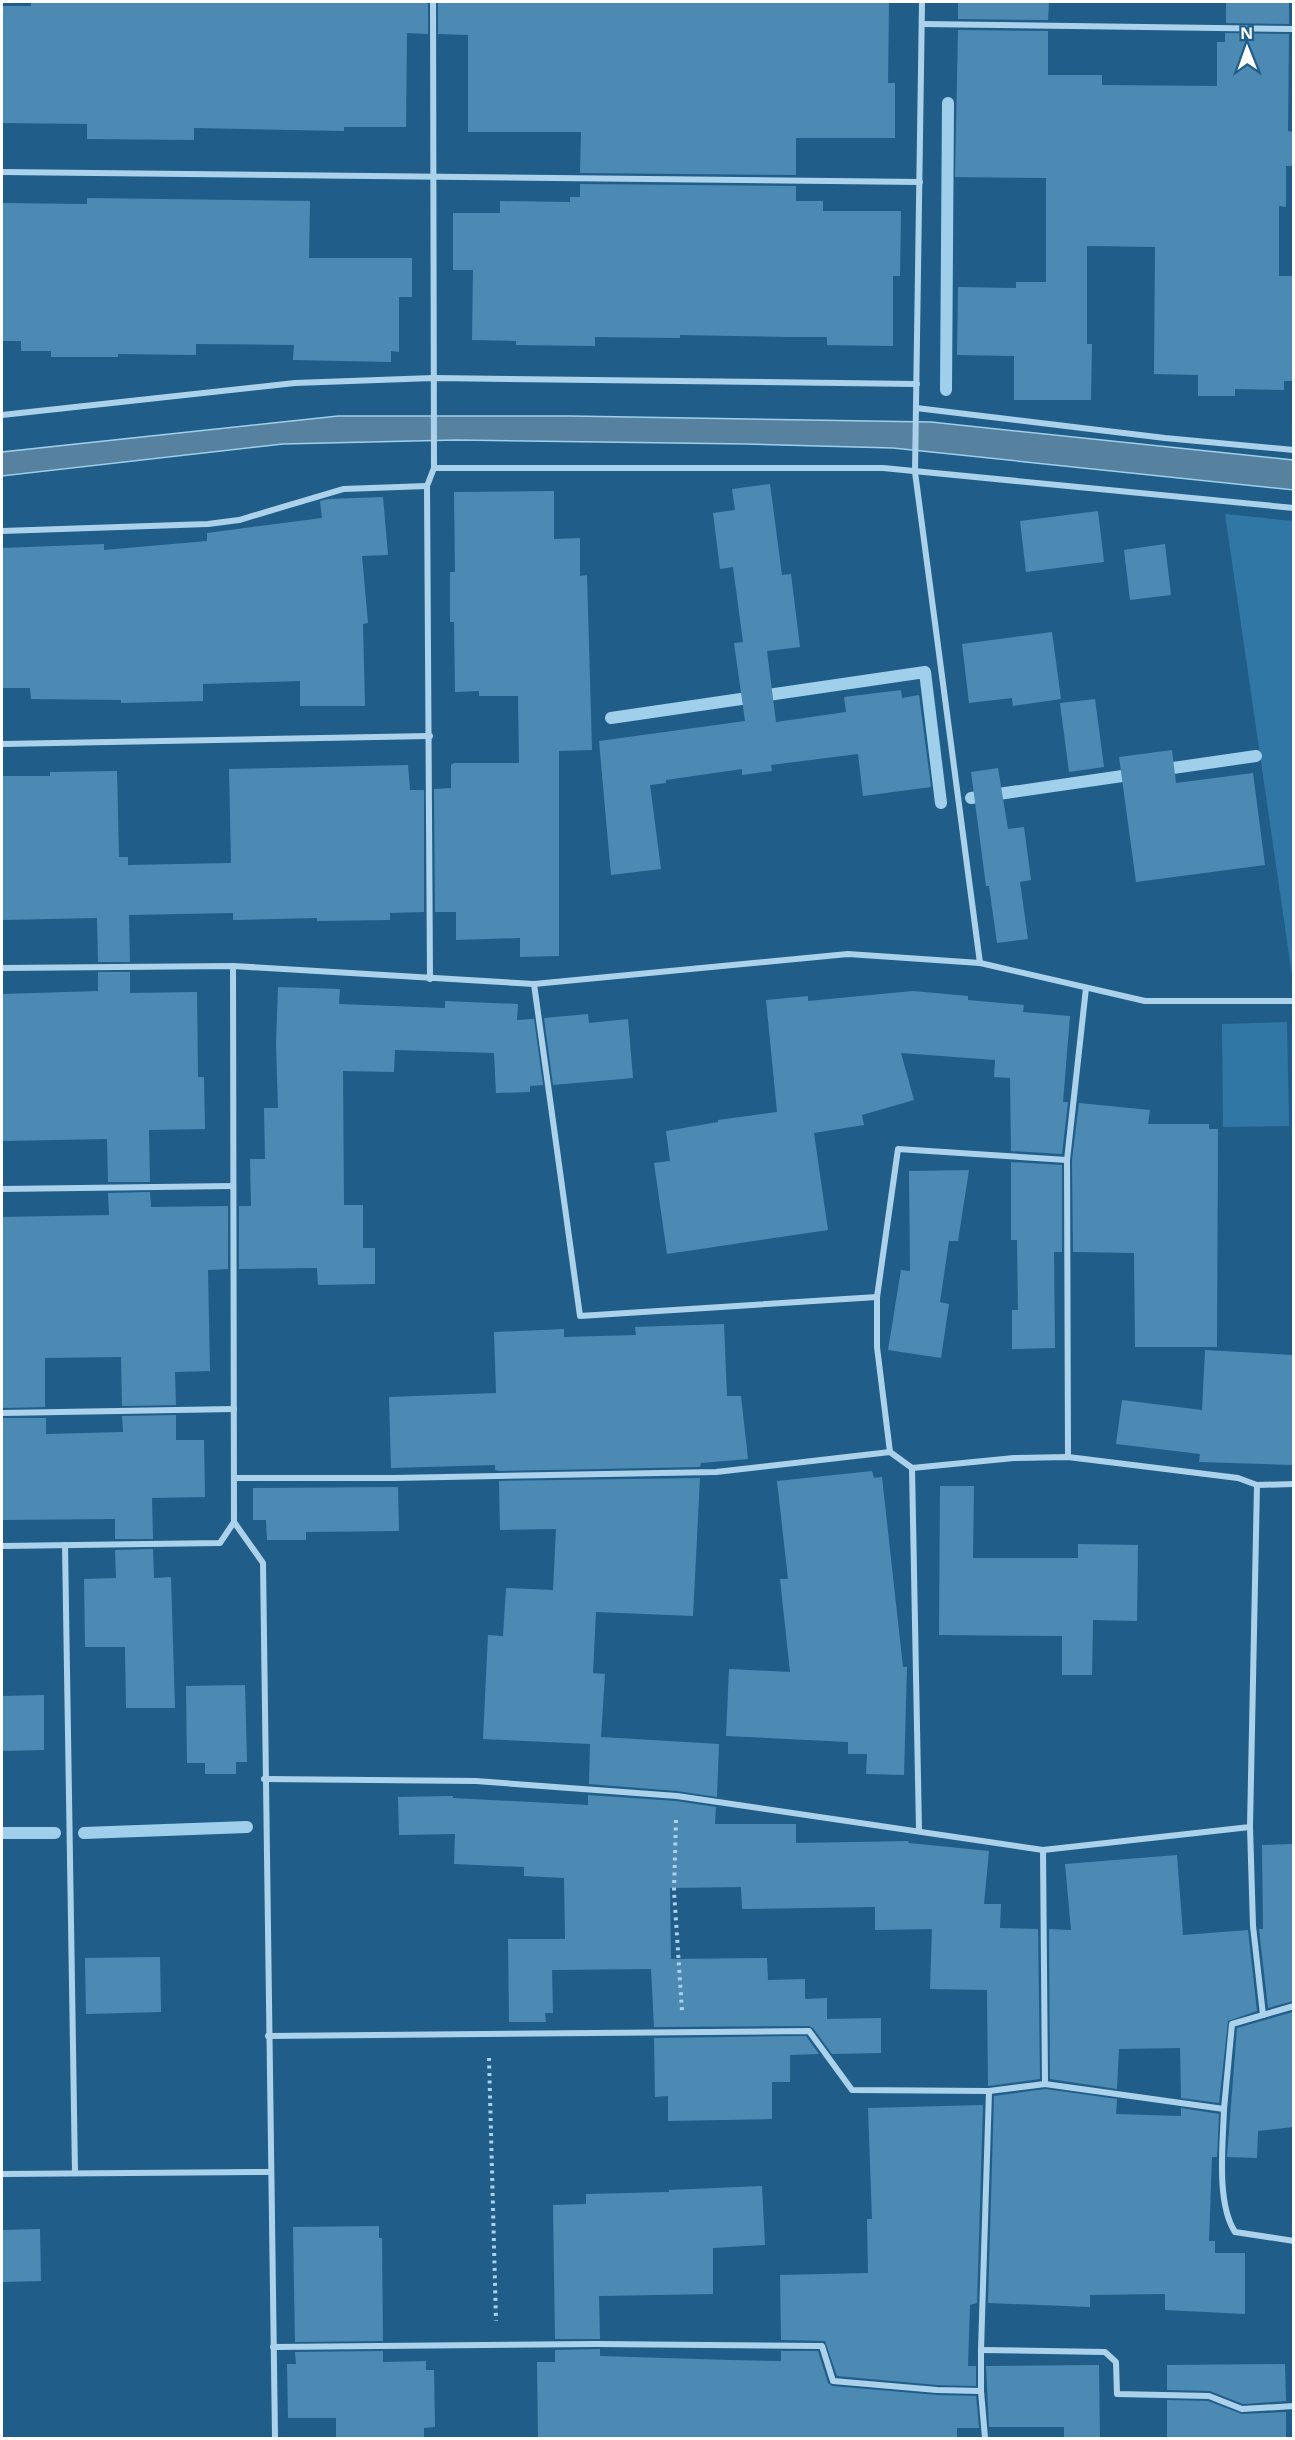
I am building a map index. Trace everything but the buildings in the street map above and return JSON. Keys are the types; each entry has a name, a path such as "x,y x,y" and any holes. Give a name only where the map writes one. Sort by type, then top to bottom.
{"street":[{"path":"430,979 427,486 434,468 433,2"},
{"path":"922,2 915,472 980,963"},
{"path":"922,24 1293,29"},
{"path":"2,171 920,182"},
{"path":"2,415 295,382 433,378 916,384"},
{"path":"916,410 1293,450"},
{"path":"434,468 883,468 1293,508"},
{"path":"2,531 208,524 239,520 343,489 427,486"},
{"path":"2,744 430,736"},
{"path":"2,968 233,966 534,984 848,954 980,963 1145,1001 1293,1001"},
{"path":"2,1546 220,1543 234,1522 233,966"},
{"path":"534,984 580,1316 877,1297"},
{"path":"1068,1457 1067,1161 1086,988"},
{"path":"890,1452 877,1347 877,1297 898,1149 1067,1161"},
{"path":"2,1189 233,1186"},
{"path":"2,1413 234,1409"},
{"path":"234,1478 405,1478 716,1472 890,1452 912,1468 1014,1458 1068,1457 1238,1478 1257,1485 1293,1484"},
{"path":"912,1468 919,1830"},
{"path":"1257,1485 1250,1827 1253,1926 1263,2015"},
{"path":"234,1522 263,1563 264,1779 275,2439"},
{"path":"65,1545 75,2173"},
{"path":"264,1779 476,1781 676,1796 1043,1850 1250,1827"},
{"path":"1043,1850 1045,2084"},
{"path":"1293,2006 1232,2024 1224,2109 1223,2181 1228,2221 1235,2232 1293,2241"},
{"path":"268,2036 809,2031 852,2090 989,2091 1045,2084 1224,2109"},
{"path":"985,2439 981,2391 981,2350 989,2091"},
{"path":"2,2174 270,2172"},
{"path":"273,2347 822,2346 833,2381 937,2390 981,2391"},
{"path":"981,2350 1105,2352 1116,2361 1117,2394 1209,2396 1242,2409 1293,2406"}],"path":[{"path":"676,1796 674,1891 683,2033"},
{"path":"488,2034 497,2345"}],"shaded area":[{"path":"338,416 570,416 931,422 1293,460 1294,490 893,448 456,440 283,444 2,476 2,452"},
{"path":"1225,514 1293,521 1293,982"},
{"path":"1287,1022 1289,1126 1223,1127 1222,1024"}],"waterway":[{"path":"946,390 948,103"},
{"path":"611,718 925,672 941,803"},
{"path":"1159,770 1256,756"},
{"path":"971,798 1136,774"},
{"path":"84,1833 247,1827"},
{"path":"2,1833 55,1833"}]}
